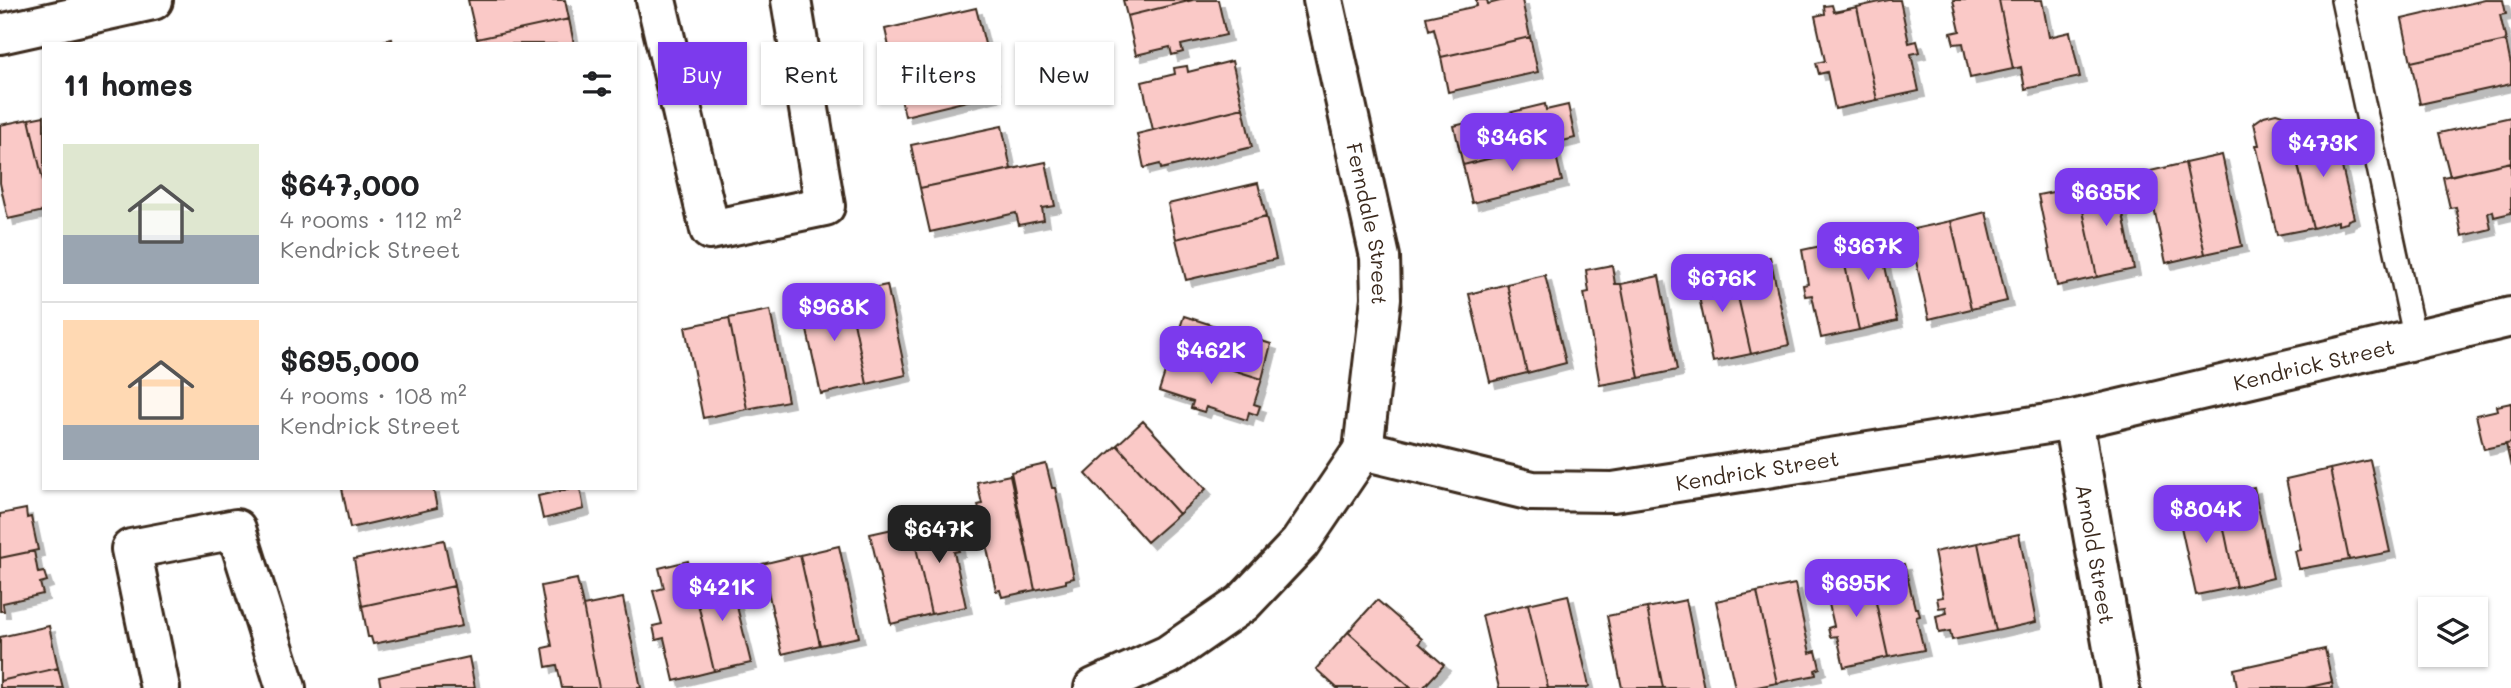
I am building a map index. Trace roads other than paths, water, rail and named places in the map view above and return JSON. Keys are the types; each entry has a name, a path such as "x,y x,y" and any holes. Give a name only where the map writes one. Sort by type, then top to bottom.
{"street":[{"path":"0,34 153,0"},
{"path":"656,0 710,230 825,206 791,0"},
{"name":"Ferndale Street","path":"1323,0 1380,257 1381,298 1363,450"},
{"name":"Kendrick Street","path":"1363,450 1532,491 1613,492 2073,420 2511,317"},
{"name":"Arnold Street","path":"2073,420 2120,688"},
{"path":"1094,688 1168,655 1243,603 1300,543 1363,450"},
{"path":"160,688 131,549 236,529 286,688"}],"lane":[{"path":"2342,0 2415,340"}]}
